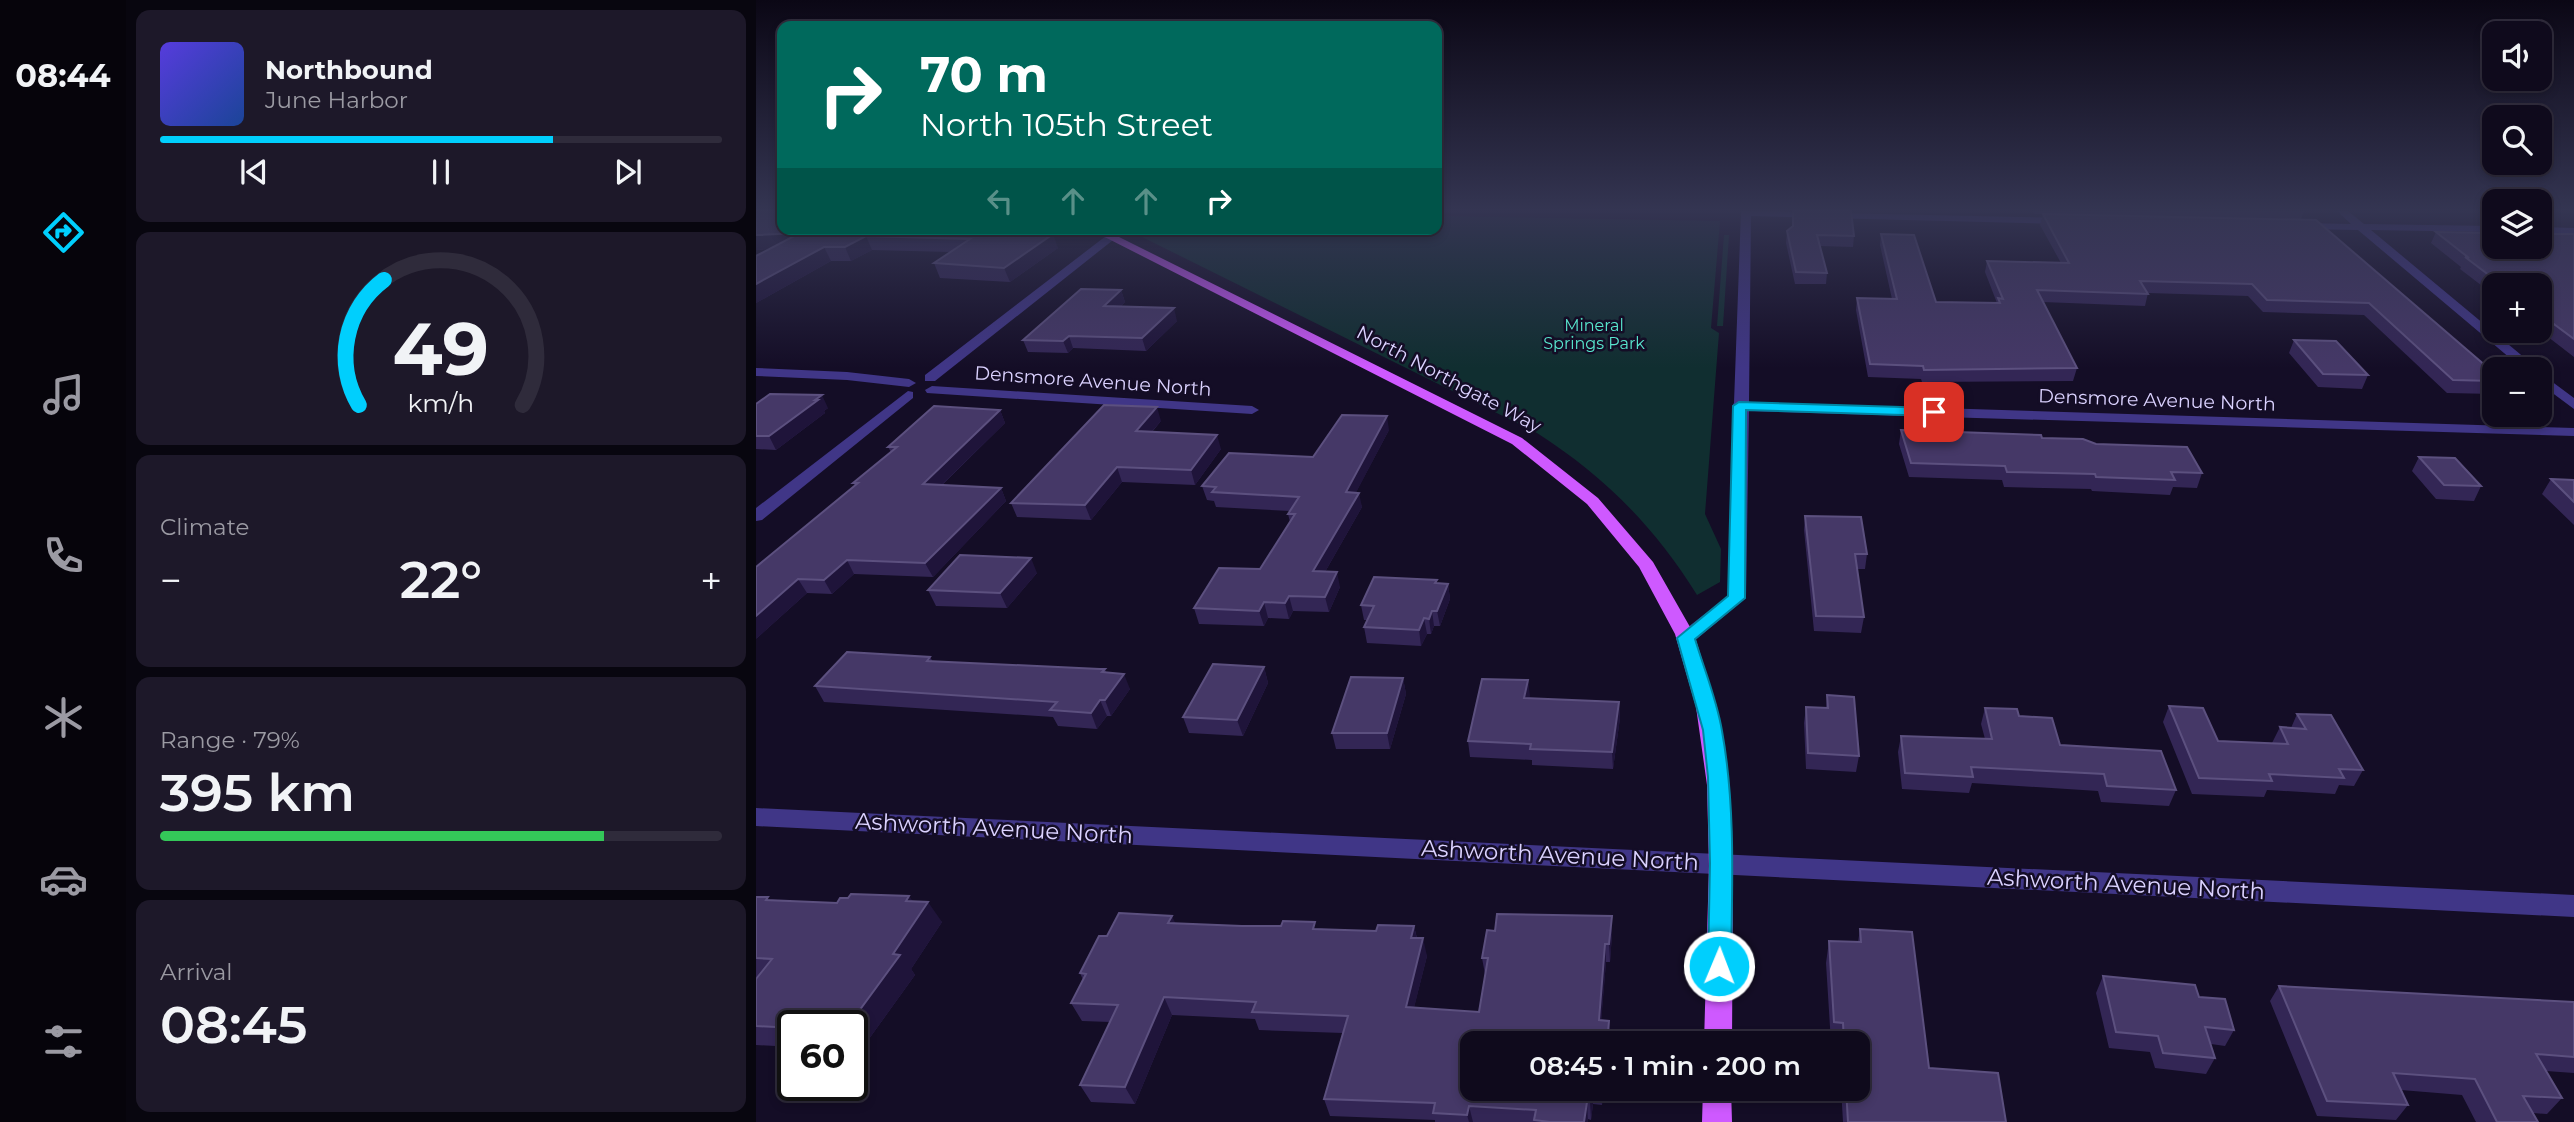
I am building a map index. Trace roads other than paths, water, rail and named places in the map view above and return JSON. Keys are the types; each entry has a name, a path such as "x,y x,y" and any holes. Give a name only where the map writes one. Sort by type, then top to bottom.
{"main road":[{"name":"North Northgate Way","path":"1175,263 1517,441 1574,483 1626,535 1669,600 1686,638 1712,730 1721,863 1718,1031"},
{"path":"1717,1101 1717,1122"}],"street":[{"path":"756,372 847,376 908,389 931,384 1079,263"},
{"path":"1686,638 1737,598 1739,406 1744,263"},
{"path":"2404,263 2517,357"},
{"name":"Densmore Avenue North","path":"931,384 1252,410"},
{"path":"2552,387 2574,405"},
{"path":"756,516 908,389"},
{"name":"Densmore Avenue North","path":"1739,406 2574,432"},
{"name":"Ashworth Avenue North","path":"756,817 2574,906"}],"park label":[{"name":"Mineral Springs Park","path":"1594,334"}]}
